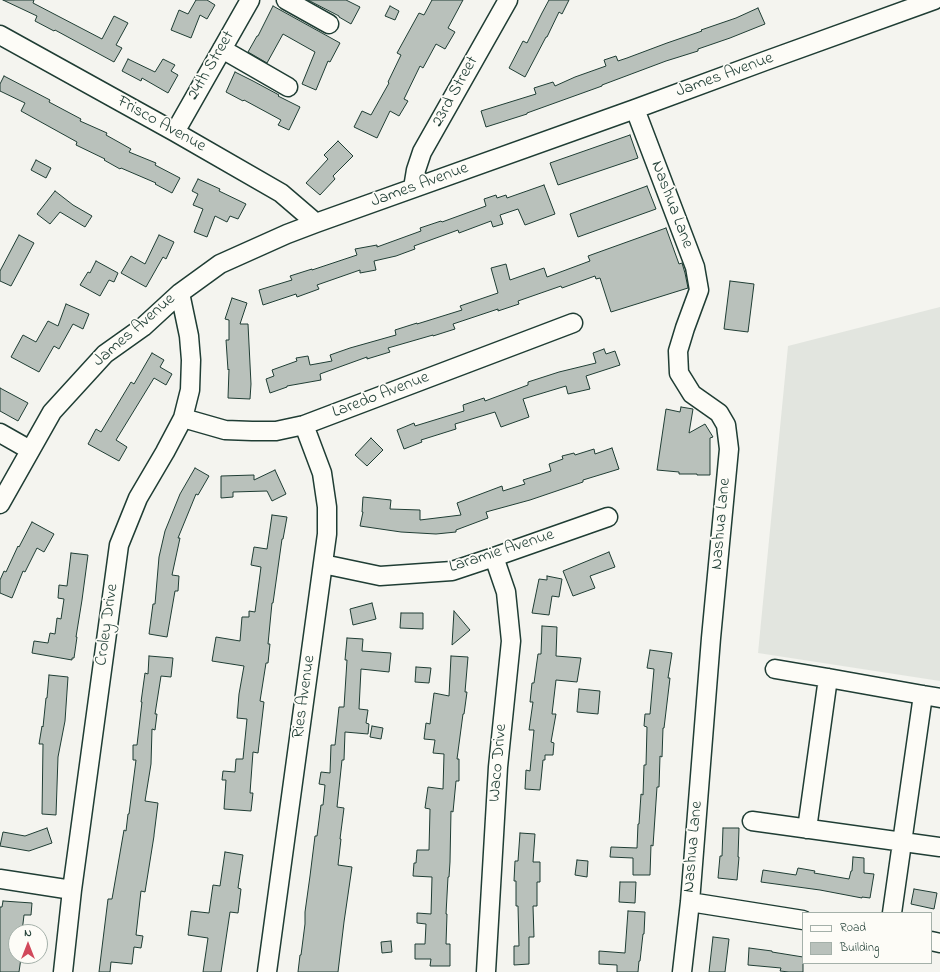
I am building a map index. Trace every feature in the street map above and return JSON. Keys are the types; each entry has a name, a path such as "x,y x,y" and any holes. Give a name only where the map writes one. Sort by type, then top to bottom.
{"street":[{"name":"24th Street","path":"175,132 250,0"},
{"path":"286,0 329,24"},
{"name":"23rd Street","path":"414,188 416,170 422,152 508,0"},
{"name":"James Avenue","path":"0,504 52,412 105,354 143,327 180,293 220,264 287,234 316,223 934,0"},
{"name":"Frisco Avenue","path":"0,35 175,132 281,193 316,223"},
{"path":"222,49 288,87"},
{"name":"Nashua Lane","path":"635,109 695,267 699,290 678,351 679,373 692,394 719,413 726,426 729,449 690,902 682,972"},
{"name":"Croley Drive","path":"63,972 72,890 119,545 138,498 183,418 190,390 192,360 189,336 180,293"},
{"name":"Laredo Avenue","path":"183,418 225,430 276,431 304,425 573,323"},
{"name":"Ries Avenue","path":"268,972 327,534 327,507 322,473 304,425"},
{"path":"0,433 30,450"},
{"name":"Laramie Avenue","path":"323,564 380,576 452,570 494,557 608,517"},
{"name":"Waco Drive","path":"486,972 498,767 511,641 506,592 494,557"},
{"path":"775,669 932,697 902,842 892,912"},
{"path":"807,829 828,678"},
{"path":"752,821 940,848"},
{"path":"0,879 72,890"},
{"path":"690,902 802,920"}],"shaded area":[{"path":"940,307 940,681 758,653 788,346"}],"building":[{"path":"3,0 34,0 33,3 102,39 114,16 128,23 116,45 122,48 114,62 55,30 54,31 35,21 37,16"},
{"path":"196,0 207,0 215,5 207,19 200,15 191,38 171,30 179,10 188,14"},
{"path":"308,0 346,0 360,7 351,24"},
{"path":"432,0 463,0 448,28 455,32 445,49 436,44 423,68 420,66 404,99 408,101 399,116 390,111 377,138 354,127 362,111 371,115 389,83 388,82 401,55 397,53 419,13 424,15"},
{"path":"549,0 569,0 562,14 559,12 525,77 509,68 523,41 527,43"},
{"path":"273,6 340,43 330,62 328,61 316,90 302,84 315,52 283,34 267,63 248,52"},
{"path":"390,6 399,11 395,20 385,16"},
{"path":"758,8 765,24 698,49 698,51 666,61 527,114 486,127 481,111 536,94 534,88 553,82 555,86 606,66 604,60 616,56 618,61 627,58 702,31 701,30 736,18"},
{"path":"128,59 155,72 163,59 175,65 171,71 178,75 168,93 142,78 141,81 122,71"},
{"path":"235,72 300,107 289,130 278,125 281,120 226,92"},
{"path":"4,76 50,100 49,102 81,119 80,121 107,133 106,135 131,149 129,152 156,163 155,165 180,178 172,193 155,184 156,183 121,168 120,169 104,160 105,159 76,145 77,142 21,111 25,103 0,91 0,84"},
{"path":"630,135 638,158 558,185 550,163"},
{"path":"338,141 353,156 333,176 335,179 320,195 306,183 328,159 324,155"},
{"path":"36,160 51,168 46,178 31,170"},
{"path":"198,179 220,189 219,191 246,204 238,219 230,216 227,222 215,216 207,237 194,232 203,209 193,205 198,194 192,191"},
{"path":"544,185 555,214 525,225 518,209 500,215 503,224 493,227 491,221 459,233 458,230 414,246 415,249 396,256 374,261 376,270 360,273 360,270 317,285 319,289 297,297 296,294 263,305 259,290 292,280 290,276 357,255 355,249 377,245 377,247 421,231 420,228 441,221 442,222 486,206 484,199 496,195 497,198 506,195 507,198"},
{"path":"647,186 656,209 578,237 570,214"},
{"path":"55,191 73,205 92,216 85,227 60,212 50,224 37,214"},
{"path":"666,228 679,264 682,263 688,288 611,312 600,278 596,279 595,276 562,288 561,286 518,301 519,304 498,311 498,309 453,324 455,329 388,348 390,352 367,359 367,357 320,374 321,380 287,386 270,393 266,379 274,376 272,370 297,361 296,358 308,356 310,365 332,361 330,355 396,335 395,330 462,310 460,306 498,293 491,268 506,264 510,280 544,268 547,277 590,261 588,256"},
{"path":"19,235 34,243 11,286 0,281 0,271"},
{"path":"159,235 174,242 166,259 163,257 146,287 121,273 131,256 145,264"},
{"path":"96,261 118,273 114,282 109,280 100,296 80,285 88,272 90,273"},
{"path":"730,281 754,284 748,332 724,329"},
{"path":"232,298 247,303 240,324 248,324 251,384 250,399 228,398 229,369 228,370 226,340 229,340 229,320 225,319"},
{"path":"66,304 89,314 83,329 73,324 59,349 54,346 39,372 11,357 23,335 36,342 48,321 58,326"},
{"path":"604,349 606,354 615,351 620,365 586,376 590,389 568,394 566,386 523,399 529,417 501,427 495,412 455,424 456,429 421,440 422,442 404,449 397,430 414,423 415,426 464,411 463,405 484,398 485,401 528,385 528,382 559,372 596,363 593,353"},
{"path":"152,353 164,360 160,367 172,374 166,385 154,378 116,440 127,447 119,461 88,444 96,429 101,432 131,382 134,384"},
{"path":"0,388 28,403 18,421 0,411"},
{"path":"681,407 693,409 689,433 705,424 713,437 710,438 710,475 679,474 679,472 657,470 666,409 680,412"},
{"path":"371,438 383,450 367,466 355,455"},
{"path":"612,448 619,469 583,480 583,482 530,500 486,512 488,518 456,530 456,532 436,534 401,532 360,526 363,512 363,497 391,500 390,509 420,510 420,520 461,515 457,503 502,486 503,491 525,484 523,480 551,471 549,464 563,459 562,456 574,453 575,455 594,449 595,454"},
{"path":"195,468 209,476 198,495 196,494 178,538 180,538 172,575 179,576 178,591 175,591 167,637 149,634 153,604 155,604 159,557 165,531 180,494"},
{"path":"275,470 286,494 272,501 267,491 233,492 233,497 221,498 221,476 254,475 254,480"},
{"path":"272,515 287,517 272,603 268,644 270,644 268,663 266,663 260,701 264,702 258,753 253,752 250,793 253,793 251,811 224,809 226,780 222,780 223,771 235,772 236,759 243,759 247,719 237,718 239,694 244,666 212,661 216,637 240,641 242,617 249,617 249,611 255,612 261,567 251,565 254,547 267,549"},
{"path":"32,522 54,534 44,552 37,548 25,572 23,571 12,598 0,593 0,580 4,571 6,572 18,546 19,547"},
{"path":"609,552 615,567 590,576 595,588 573,596 563,571"},
{"path":"71,553 88,555 74,658 72,658 72,660 32,653 34,641 48,643 50,633 55,634 57,618 61,619 64,599 58,598 59,585 67,586"},
{"path":"547,576 562,579 559,597 552,596 549,615 532,613 539,579 547,580"},
{"path":"372,603 376,619 353,625 350,609"},
{"path":"454,611 470,630 452,645"},
{"path":"401,613 423,613 423,629 400,628"},
{"path":"542,626 557,627 556,656 581,658 577,682 556,680 552,714 556,714 551,742 554,743 553,755 545,755 545,760 543,760 540,790 525,789 526,770 530,771 534,730 529,730 533,702 530,702 538,654 541,654"},
{"path":"347,638 363,639 362,651 391,653 389,672 361,669 359,709 368,710 366,723 369,724 368,734 345,732 344,760 342,760 337,807 344,808 338,865 352,867 338,972 298,972 315,836 317,836 321,805 323,805 325,785 319,784 321,772 330,773 331,745 335,745 339,707 344,707"},
{"path":"650,650 672,653 663,728 662,757 660,756 659,787 657,787 653,846 651,845 650,875 633,875 633,858 610,857 611,847 637,848 641,794 643,795 644,765 646,765 647,727 644,726 645,714 650,714 654,669 647,668"},
{"path":"149,656 173,658 171,677 161,676 155,714 157,714 155,730 152,729 151,764 145,801 158,803 145,892 141,891 136,935 143,936 141,948 134,947 132,964 111,962 110,972 99,972 108,899 112,899 124,830 126,831 129,814 136,760 133,760 133,745 137,745 141,702 145,673 148,674"},
{"path":"451,656 468,657 465,692 467,692 457,759 459,759 459,781 456,781 453,812 451,811 450,862 446,914 446,944 450,944 450,966 430,966 431,959 415,959 415,944 425,944 426,924 417,923 417,913 431,914 432,877 413,876 417,850 429,850 430,809 425,808 428,787 443,789 444,754 433,753 435,740 424,739 426,723 430,724 434,693 449,696"},
{"path":"416,667 431,668 429,683 415,682"},
{"path":"49,675 68,677 65,721 58,757 56,815 42,814 43,744 39,744 42,726 43,727"},
{"path":"579,689 600,691 598,714 577,712"},
{"path":"372,726 383,728 381,739 370,737"},
{"path":"47,828 52,843 29,851 0,846 3,832 25,836"},
{"path":"723,828 739,828 737,880 718,878 720,856 722,856"},
{"path":"520,833 535,834 533,862 540,862 540,882 537,882 537,906 533,906 534,937 529,937 529,964 514,965 514,946 519,946 518,906 516,906 516,881 514,881 515,861 518,861"},
{"path":"225,852 243,855 238,888 241,889 238,913 230,912 221,972 203,972 208,938 188,935 191,911 209,913 213,885 220,886"},
{"path":"853,857 864,858 864,873 874,874 870,898 761,882 763,870 796,875 798,868 815,871 814,873 849,879 852,871"},
{"path":"577,860 588,861 587,877 575,875"},
{"path":"620,882 636,882 635,903 619,902"},
{"path":"914,889 937,893 934,909 911,904"},
{"path":"3,901 32,903 31,915 24,915 23,924 8,924 8,964 20,964 19,972 0,972 0,907 2,907"},
{"path":"628,911 645,912 644,934 640,961 638,972 617,972 617,965 599,964 599,951 625,953"},
{"path":"713,937 729,939 725,972 709,972"},
{"path":"391,941 392,952 382,953 381,942"},
{"path":"749,948 802,957 803,972 780,971 781,968 748,965"}]}
